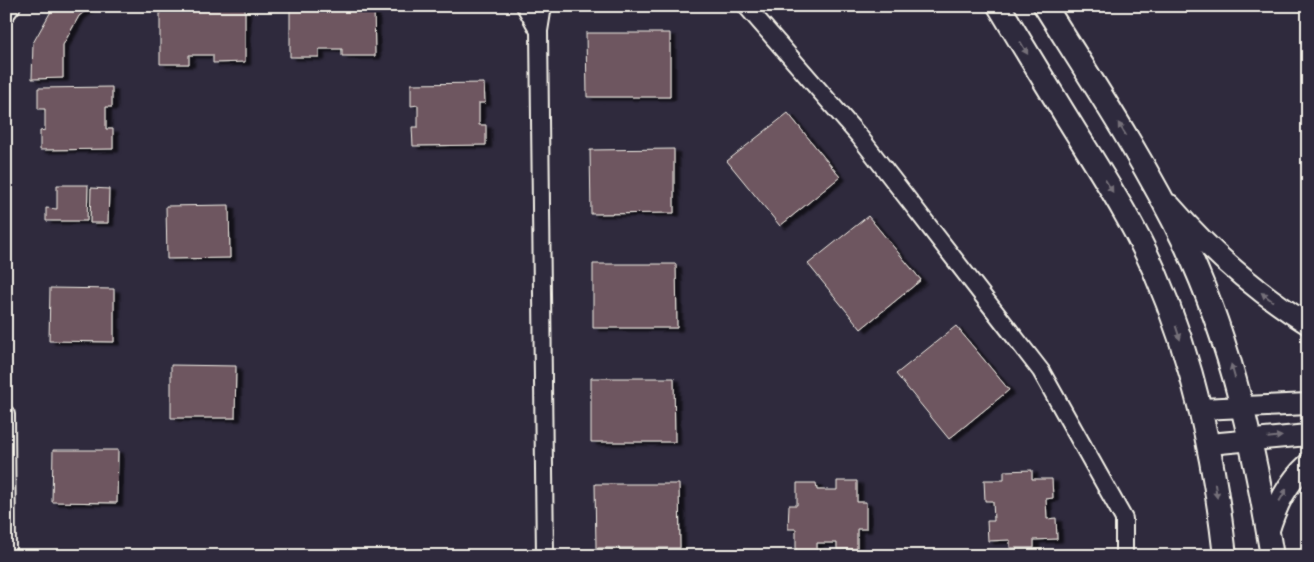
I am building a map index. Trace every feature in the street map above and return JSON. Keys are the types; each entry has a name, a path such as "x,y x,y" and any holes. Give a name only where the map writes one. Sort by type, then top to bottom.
{"main road":[{"path":"999,6 1127,215 1154,270 1177,330 1201,409 1209,444 1225,556"},
{"path":"1045,6 1158,192 1185,245 1210,303 1243,407 1251,440 1272,556"}],"street":[{"path":"6,14 12,6"},
{"path":"524,6 540,31"},
{"path":"543,6 540,31 545,556"},
{"path":"746,6 859,136 1041,371 1124,519 1124,556"},
{"path":"1158,192 1228,265 1282,308 1308,324"},
{"path":"1201,409 1308,404"},
{"path":"6,414 7,556"},
{"path":"1209,444 1308,435"},
{"path":"1268,533 1280,500 1294,479 1308,464"}],"building":[{"path":"54,6 92,6 79,16 63,45 63,78 32,79 33,43"},
{"path":"160,6 245,6 245,62 213,63 213,55 189,55 189,64 160,64"},
{"path":"290,6 374,6 375,56 342,56 342,49 319,49 319,57 290,57"},
{"path":"586,33 670,33 670,97 587,97"},
{"path":"484,83 485,103 479,103 479,125 486,125 486,145 413,146 412,127 418,127 418,105 411,106 411,84"},
{"path":"112,87 112,107 106,107 106,129 113,129 113,149 40,150 40,131 45,130 45,109 38,109 38,88"},
{"path":"788,113 840,177 780,226 727,161"},
{"path":"674,149 674,213 591,214 590,150"},
{"path":"57,185 88,185 87,221 46,221 46,208 57,209"},
{"path":"91,188 109,189 108,223 90,223"},
{"path":"229,205 230,258 167,259 166,206"},
{"path":"868,216 921,280 861,329 808,264"},
{"path":"593,264 676,264 677,328 593,328"},
{"path":"50,288 114,289 114,342 49,341"},
{"path":"956,326 1009,390 949,439 896,374"},
{"path":"171,365 236,366 235,418 171,418"},
{"path":"591,378 674,378 675,442 591,442"},
{"path":"53,450 118,450 117,503 52,502"},
{"path":"1032,470 1032,479 1052,479 1053,498 1046,499 1047,519 1056,518 1057,539 1034,540 1034,548 1010,548 1010,540 988,541 987,521 994,521 993,501 985,501 984,480 1004,480 1004,471"},
{"path":"837,481 857,481 857,502 866,502 866,529 857,529 857,549 837,549 837,543 817,543 817,551 796,551 796,529 788,529 789,505 797,505 797,483 816,483 817,490 837,490"},
{"path":"595,484 679,484 680,548 596,548"}]}
